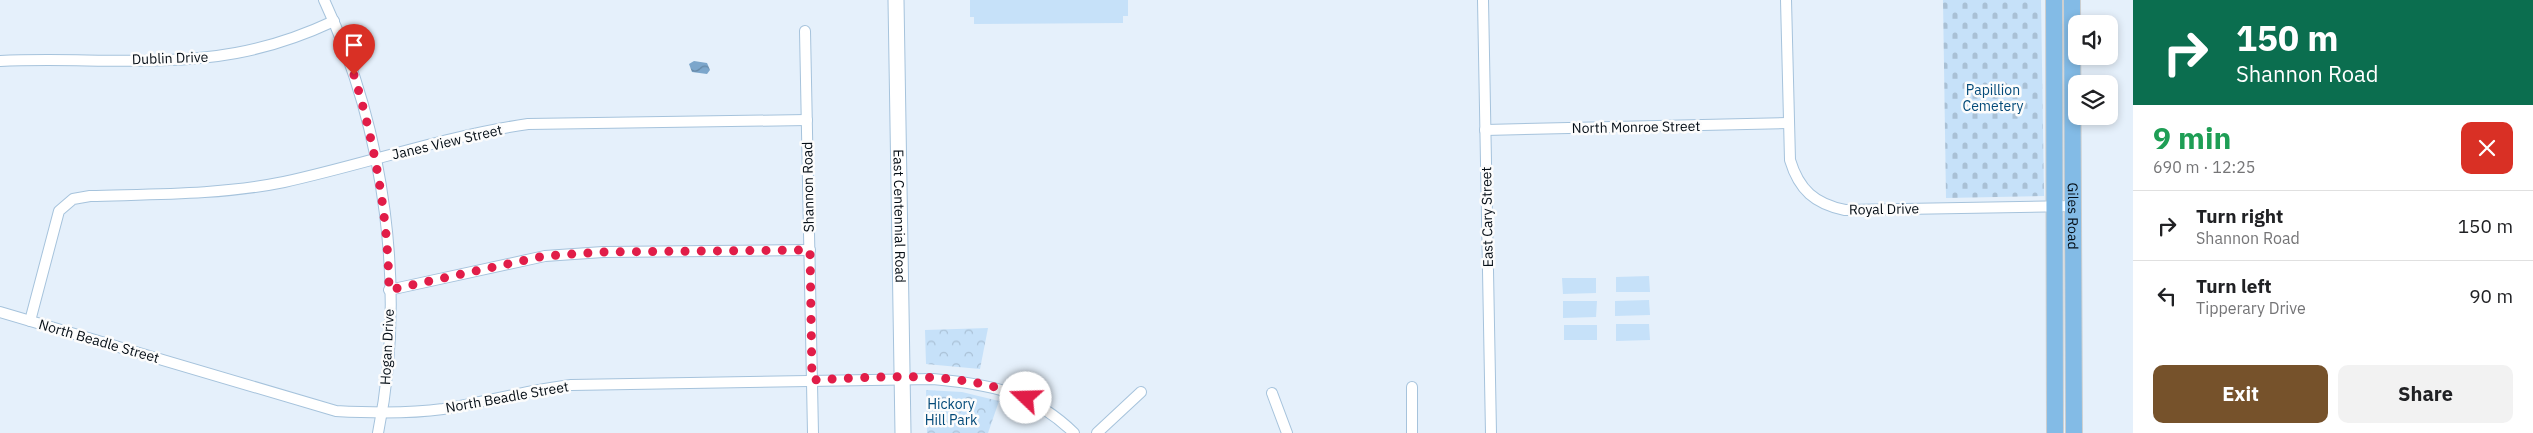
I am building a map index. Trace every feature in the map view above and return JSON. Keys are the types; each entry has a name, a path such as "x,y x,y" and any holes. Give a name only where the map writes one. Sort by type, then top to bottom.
{"main road":[{"name":"Giles Road","path":"2054,0 2055,433"},
{"name":"Giles Road","path":"2072,0 2074,433"}],"street":[{"name":"Hogan Drive","path":"324,0 334,21 355,79 376,159 385,218 389,331 382,414 378,433"},
{"name":"East Centennial Road","path":"896,0 903,433"},
{"name":"East Cary Street","path":"1483,0 1491,433"},
{"name":"Royal Drive","path":"1786,0 1787,123 1790,160 1794,175 1810,197 1828,207 1845,210 2073,206"},
{"name":"Dublin Drive","path":"0,62 44,59 158,60 237,53 314,30 334,21"},
{"name":"Shannon Road","path":"805,31 813,433"},
{"name":"Janes View Street","path":"30,321 58,211 72,199 90,196 229,190 283,182 492,130 528,124 807,120"},
{"name":"North Monroe Street","path":"1485,130 1787,123"},
{"path":"389,290 544,256 603,252 810,250"},
{"name":"North Beadle Street","path":"0,312 128,348 287,398 336,411 382,414 443,408 536,389 571,385 902,378 977,383 1012,392 1047,410 1074,433"},
{"path":"1412,387 1412,433"},
{"path":"1097,433 1141,392"},
{"path":"1272,393 1287,433"}],"green space":[{"path":"970,0 1128,0 1128,16 1123,16 1123,23 974,24 974,17 970,17"},
{"name":"Papillion Cemetery","path":"1943,0 2041,0 2044,196 1946,198"},
{"path":"1649,276 1650,292 1616,292 1616,277"},
{"path":"1562,278 1596,278 1596,293 1563,294"},
{"path":"1649,300 1650,315 1615,316 1615,301"},
{"path":"1563,301 1597,301 1596,317 1563,318"},
{"path":"1616,324 1649,324 1650,340 1616,341"},
{"path":"1564,325 1597,325 1597,340 1564,340"},
{"name":"Hickory Hill Park","path":"988,328 980,369 926,364 925,330"},
{"name":"Hickory Hill Park","path":"926,390 962,392 999,401 988,433 927,433"}],"water":[{"path":"694,61 707,63 710,70 707,74 692,72 689,64"}],"route":[{"path":"354,75 376,159 385,218 389,290 544,256 603,252 810,250 812,380 933,379 977,383 1012,392 1026,398"}]}
